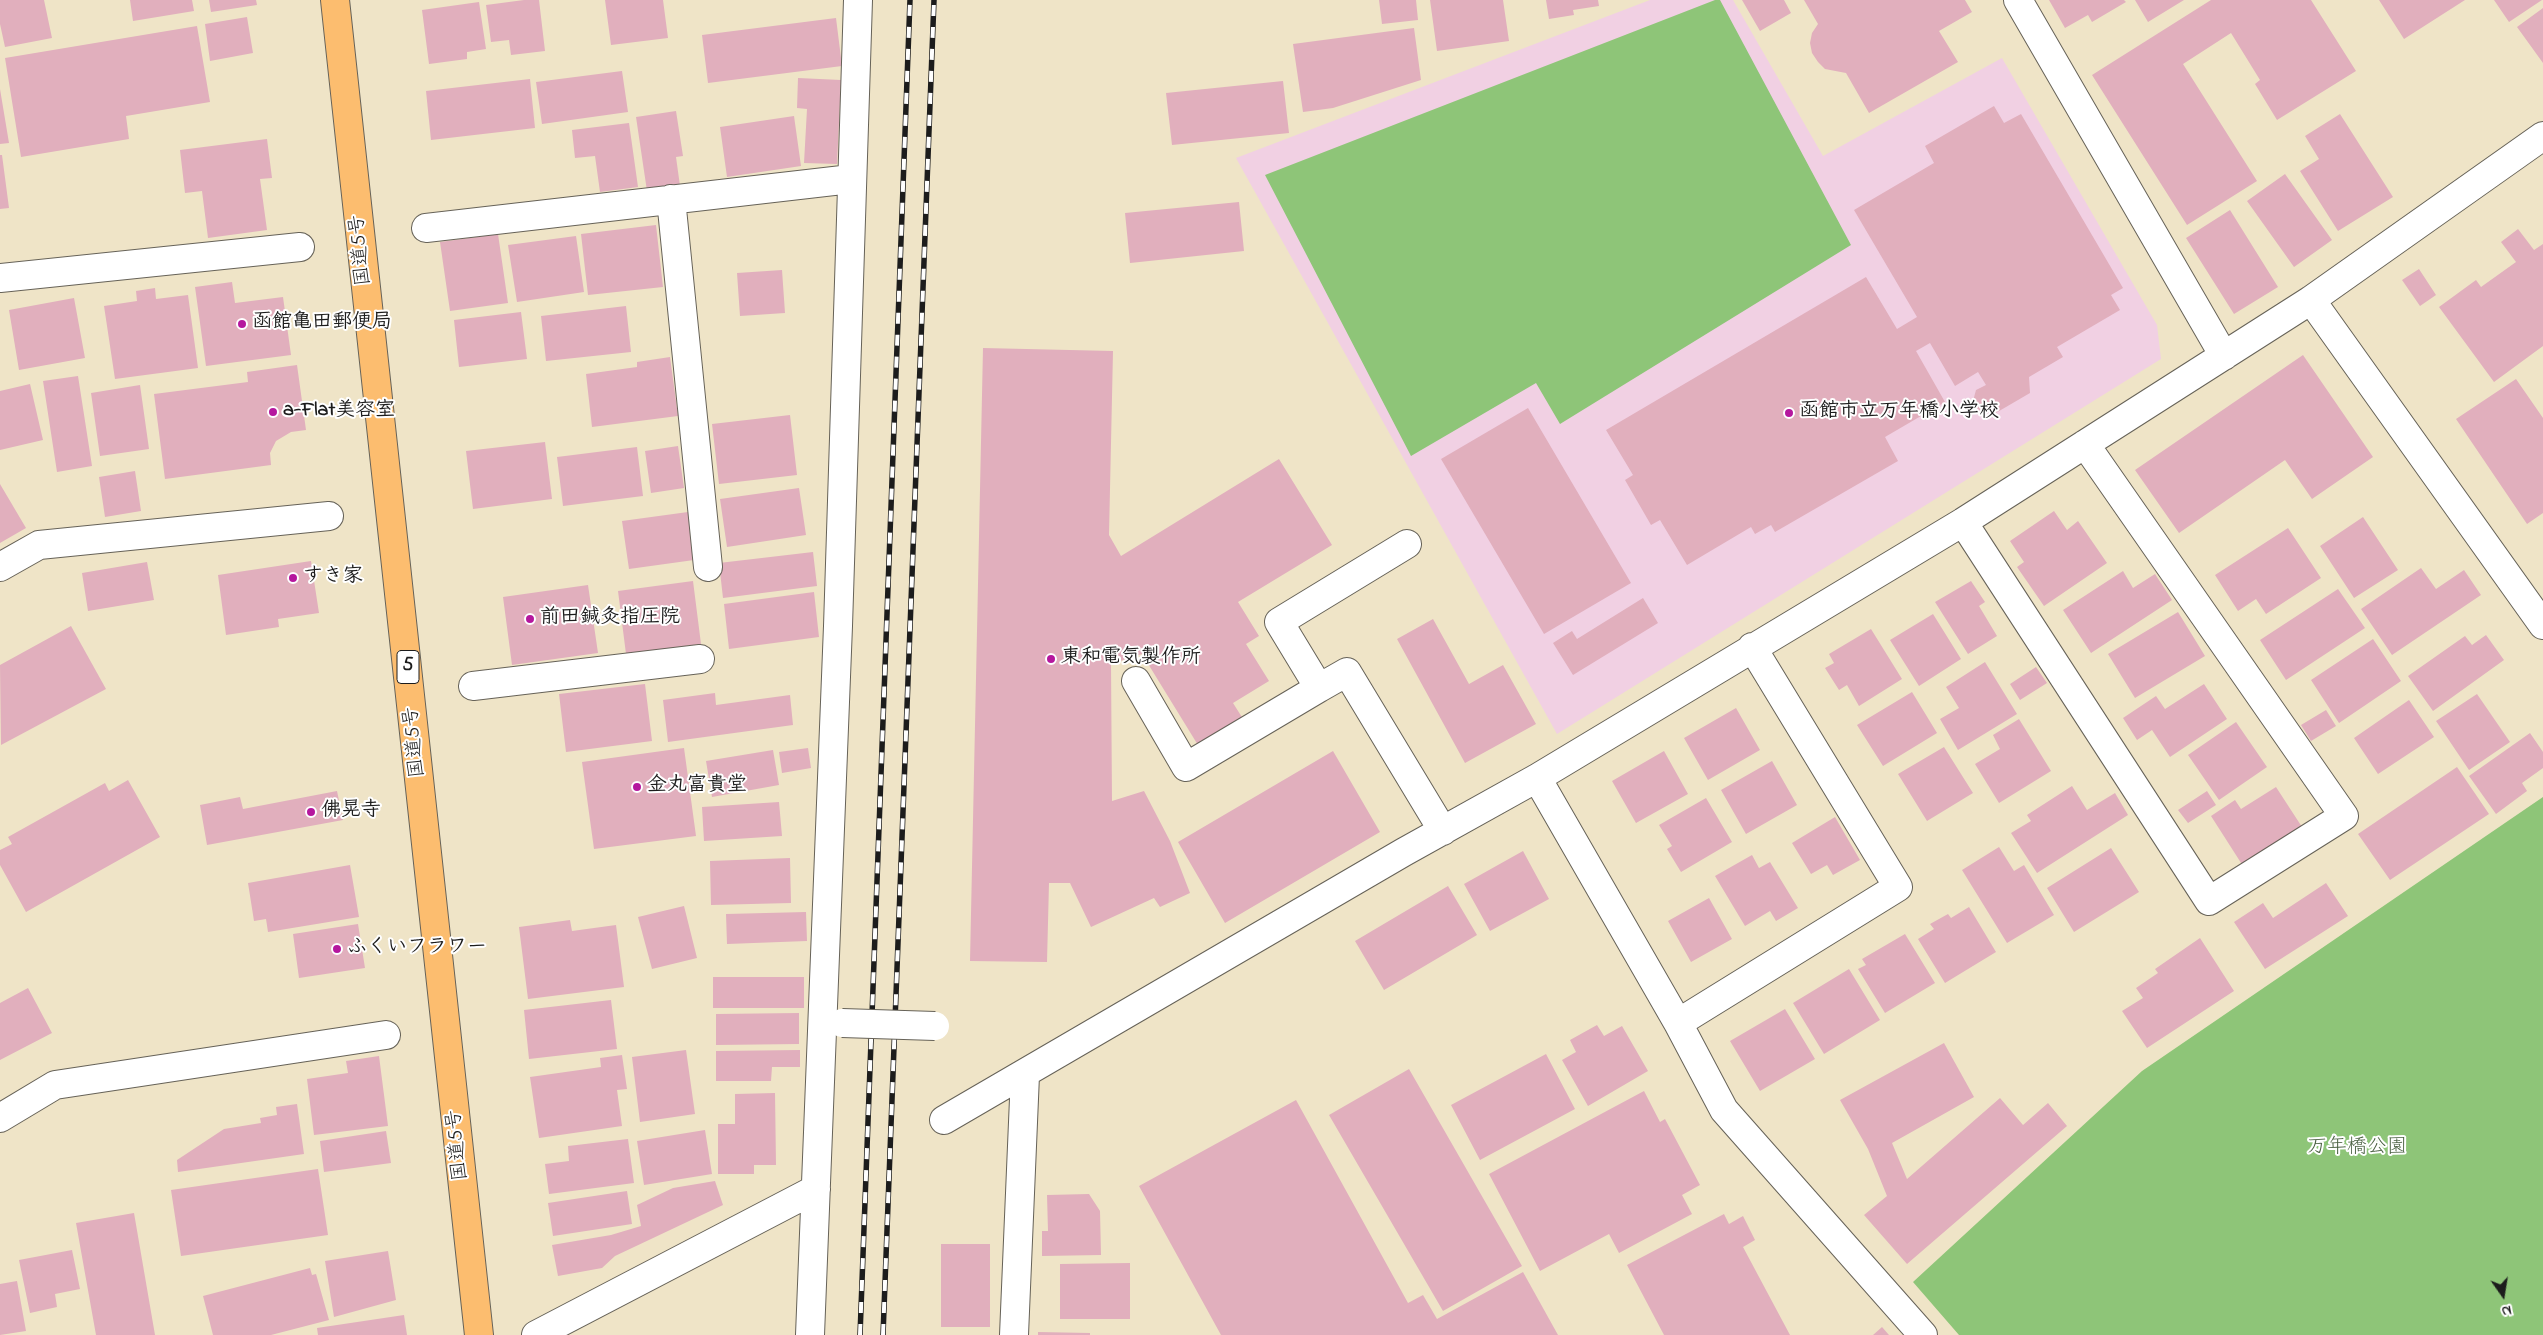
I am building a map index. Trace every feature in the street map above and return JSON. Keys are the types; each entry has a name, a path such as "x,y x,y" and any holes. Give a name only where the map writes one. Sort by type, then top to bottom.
{"highway":[{"name":"国道5号","path":"335,0 479,1335"}],"street":[{"path":"810,1335 838,626 858,0"},
{"path":"2018,0 2224,356"},
{"path":"944,1120 1025,1075 1443,830 1537,778 1752,647 1963,522 2311,300 2543,136"},
{"path":"426,228 671,198 851,179"},
{"path":"671,198 708,567"},
{"path":"0,278 300,247"},
{"path":"2311,300 2543,626"},
{"path":"1963,522 2209,901 2344,816 2086,444"},
{"path":"0,567 39,545 329,516"},
{"path":"1319,688 1279,622 1407,544"},
{"path":"1678,1023 1898,887 1752,647"},
{"path":"473,686 700,659"},
{"path":"1136,681 1186,767 1347,672 1443,830"},
{"path":"1537,778 1678,1023 1724,1110 1923,1335"},
{"path":"842,1023 935,1026"},
{"path":"0,1118 55,1085 386,1035"},
{"path":"1014,1335 1025,1075"},
{"path":"536,1335 816,1189"}],"shaded area":[{"path":"1650,0 1733,0 1823,156 2002,58 2157,325 2161,359 1557,734 1236,158"}],"green space":[{"path":"1715,0 1720,0 1851,245 1560,424 1536,383 1411,456 1265,175"},
{"name":"万年橋公園","path":"2543,797 2543,1335 1959,1335 1913,1282 2142,1071"}],"building":[{"path":"0,0 44,0 52,38 5,47 0,24"},
{"path":"130,0 192,0 194,11 133,21"},
{"path":"209,0 256,0 257,5 211,12"},
{"path":"539,0 545,51 511,55 509,40 491,42 486,5"},
{"path":"605,0 663,0 668,38 611,45"},
{"path":"1379,0 1416,0 1418,20 1382,24"},
{"path":"1430,0 1503,0 1509,41 1437,51"},
{"path":"1546,0 1598,0 1599,6 1573,10 1574,15 1549,19"},
{"path":"1742,0 1784,0 1791,13 1760,31"},
{"path":"1804,0 1965,0 1972,12 1939,31 1958,62 1869,113 1846,73 1825,69 1812,53 1810,43 1812,33 1818,24"},
{"path":"2049,0 2124,0 2126,2 2092,22 2088,15 2065,28"},
{"path":"2135,0 2184,0 2148,22"},
{"path":"2211,0 2311,0 2356,71 2277,120 2255,84 2260,80 2231,33 2183,64 2257,181 2187,225 2092,75"},
{"path":"2379,0 2465,0 2404,39"},
{"path":"2494,0 2542,0 2509,22"},
{"path":"479,2 486,49 467,52 467,59 429,64 422,10"},
{"path":"2543,8 2543,63 2517,27"},
{"path":"247,17 253,53 210,61 205,24"},
{"path":"836,18 842,66 708,83 702,35"},
{"path":"197,26 210,102 126,116 129,139 21,157 5,58"},
{"path":"1414,28 1421,80 1333,108 1303,112 1293,44"},
{"path":"622,71 628,112 542,124 536,82"},
{"path":"798,78 841,80 837,164 804,163 807,109 797,108"},
{"path":"530,79 535,128 431,140 426,91"},
{"path":"1283,81 1289,133 1172,145 1166,93"},
{"path":"0,89 9,143 0,144"},
{"name":"函館市立万年橋小学校","path":"1994,106 2004,123 2021,114 2123,288 2111,295 2120,310 2057,347 2063,357 2029,377 2030,393 1994,414 1979,411 1973,401 1976,390 1986,385 1978,372 1955,386 1930,343 1916,351 1945,402 1885,437 1898,461 1775,532 1771,525 1755,534 1751,527 1687,565 1660,520 1651,525 1625,480 1633,475 1606,430 1866,277 1897,329 1917,317 1854,210 1934,163 1925,146"},
{"path":"676,111 683,156 676,157 680,186 647,191 636,117"},
{"path":"2340,114 2393,197 2338,231 2300,171 2319,159 2305,136"},
{"path":"794,116 801,166 727,177 720,127"},
{"path":"629,123 638,187 600,192 595,156 575,158 572,130"},
{"path":"267,139 272,178 260,179 267,230 208,238 202,191 185,193 180,150"},
{"path":"0,155 2,155 9,208 0,209"},
{"path":"2285,174 2332,240 2294,267 2247,201"},
{"path":"1239,202 1244,251 1130,263 1125,213"},
{"path":"2230,210 2278,287 2234,314 2186,238"},
{"path":"656,225 663,287 588,295 581,234"},
{"path":"2518,229 2534,250 2543,244 2543,346 2494,382 2439,307 2476,280 2481,287 2516,262 2501,242"},
{"path":"498,234 508,303 450,311 440,242"},
{"path":"576,236 584,292 517,302 508,245"},
{"path":"2419,269 2436,295 2420,306 2402,280"},
{"path":"782,270 785,313 740,316 737,273"},
{"path":"232,282 235,303 283,297 291,355 206,366 195,287"},
{"path":"155,288 156,299 188,295 198,368 115,379 104,306 137,301 136,291"},
{"path":"74,298 85,358 19,370 9,310"},
{"path":"626,306 631,352 546,361 541,316"},
{"path":"521,312 527,359 459,367 454,320"},
{"name":"東和電気製作所","path":"983,348 1113,351 1109,535 1121,556 1279,459 1332,545 1238,602 1259,636 1246,644 1269,681 1233,703 1245,722 1201,750 1142,654 1111,664 1112,801 1144,791 1170,841 1190,893 1160,907 1154,898 1091,927 1070,883 1049,883 1047,962 970,961"},
{"path":"2303,355 2373,457 2312,499 2285,460 2179,533 2135,470"},
{"path":"670,357 678,416 592,427 586,374 637,367 637,362"},
{"path":"297,365 306,430 291,432 276,441 270,453 271,465 165,479 154,394 248,382 247,372"},
{"path":"78,376 92,466 57,472 43,381"},
{"path":"2516,379 2543,418 2543,513 2527,524 2456,419"},
{"path":"30,384 43,440 0,450 0,391"},
{"path":"140,385 149,449 100,456 91,393"},
{"path":"1528,408 1631,583 1544,634 1441,459"},
{"path":"790,415 797,475 719,484 712,424"},
{"path":"545,442 552,499 473,509 466,451"},
{"path":"678,446 684,488 651,493 645,451"},
{"path":"637,447 643,496 563,506 557,457"},
{"path":"135,471 141,511 105,517 99,477"},
{"path":"0,484 26,528 0,543"},
{"path":"799,488 806,535 727,547 720,499"},
{"path":"2054,511 2067,530 2078,521 2107,563 2044,606 2017,567 2024,562 2010,541"},
{"path":"688,512 694,560 629,569 622,521"},
{"path":"2363,517 2398,570 2354,598 2320,546"},
{"path":"2288,528 2321,578 2266,614 2256,599 2238,611 2215,575"},
{"path":"813,552 817,586 723,598 719,563"},
{"path":"311,561 319,613 278,619 279,627 226,635 218,575"},
{"path":"147,562 154,600 88,611 82,573"},
{"path":"2421,568 2436,589 2464,570 2481,595 2392,655 2361,609"},
{"path":"2123,571 2133,588 2155,574 2172,600 2091,653 2063,610"},
{"path":"693,581 701,644 626,654 618,591"},
{"path":"1971,581 1985,602 1979,606 1997,636 1968,654 1935,602"},
{"path":"588,585 598,653 512,665 503,597"},
{"path":"2338,589 2365,628 2286,680 2260,640"},
{"path":"814,592 819,637 729,649 724,604"},
{"path":"1643,598 1658,623 1573,675 1553,643 1572,631 1577,639"},
{"path":"2178,612 2205,656 2135,698 2108,654"},
{"path":"1933,614 1961,659 1919,686 1890,640"},
{"path":"1433,619 1469,684 1503,665 1536,724 1465,763 1397,639"},
{"path":"71,626 106,689 1,745 0,665"},
{"path":"1871,629 1902,679 1859,706 1847,685 1839,690 1825,668 1834,663 1829,654"},
{"path":"2486,635 2504,660 2433,711 2408,676 2465,636 2472,645"},
{"path":"2373,639 2401,681 2339,723 2311,680"},
{"path":"1985,662 2017,714 1958,750 1940,719 1959,708 1946,687"},
{"path":"2036,667 2047,683 2020,700 2010,684"},
{"path":"645,684 652,741 566,752 559,694"},
{"path":"2204,684 2227,719 2170,757 2152,730 2137,740 2123,718 2156,696 2165,709"},
{"path":"1912,692 1937,733 1883,766 1857,725"},
{"path":"715,693 716,705 790,695 793,725 668,742 663,700"},
{"path":"2477,694 2510,742 2469,770 2436,721"},
{"path":"2409,700 2434,737 2378,774 2354,738"},
{"path":"1736,708 1760,750 1708,780 1684,738"},
{"path":"2326,710 2336,726 2311,741 2301,725"},
{"path":"2019,719 2051,771 1999,803 1975,764 2000,749 1993,735"},
{"path":"2236,722 2267,767 2219,800 2188,755"},
{"path":"2530,733 2543,752 2543,768 2522,783 2527,791 2496,814 2469,776"},
{"path":"1944,747 1973,793 1927,821 1898,774"},
{"path":"684,748 696,836 594,849 582,762"},
{"path":"808,748 811,768 782,773 779,752"},
{"path":"773,750 779,785 712,797 706,761"},
{"path":"1333,751 1380,832 1225,923 1178,842"},
{"path":"1664,751 1688,794 1636,823 1612,781"},
{"path":"1772,761 1797,805 1746,834 1721,790"},
{"path":"2457,767 2489,814 2390,880 2358,834"},
{"path":"128,780 160,837 26,912 0,865 0,850 12,844 8,837 105,783 109,791"},
{"path":"2072,786 2087,810 2115,793 2128,815 2037,873 2011,833 2031,821 2027,815"},
{"path":"2276,787 2302,827 2243,866 2211,816 2235,800 2241,809"},
{"path":"337,791 343,820 207,845 200,805 240,797 243,809"},
{"path":"2207,791 2216,805 2188,823 2178,810"},
{"path":"1706,798 1732,842 1681,872 1667,849 1672,846 1659,825"},
{"path":"779,802 782,836 704,841 702,807"},
{"path":"1835,817 1860,860 1833,875 1827,865 1811,874 1792,843"},
{"path":"1999,847 2014,871 2024,865 2054,915 2007,943 1962,870"},
{"path":"2111,848 2139,892 2074,932 2047,888"},
{"path":"1523,851 1549,899 1490,931 1464,884"},
{"path":"1752,855 1759,868 1770,862 1798,908 1776,921 1770,911 1745,926 1715,876"},
{"path":"790,858 791,903 711,905 710,861"},
{"path":"350,865 359,917 268,932 266,919 254,921 248,883"},
{"path":"2326,883 2348,916 2265,969 2234,922 2263,903 2273,918"},
{"path":"1448,886 1477,935 1384,990 1355,941"},
{"path":"1709,898 1732,939 1691,962 1668,921"},
{"path":"684,906 697,958 652,969 638,917"},
{"path":"1969,907 1996,952 1945,983 1918,939 1934,929 1930,924 1948,914 1951,918"},
{"path":"806,912 807,941 727,944 726,914"},
{"path":"570,920 572,931 616,925 624,987 528,999 519,927"},
{"path":"358,924 365,968 299,978 293,934"},
{"path":"1905,934 1935,983 1885,1013 1858,969 1866,965 1862,959"},
{"path":"2200,938 2234,991 2147,1048 2122,1011 2143,998 2136,988 2158,973 2155,969"},
{"path":"1849,969 1880,1020 1824,1054 1793,1003"},
{"path":"713,977 804,977 804,1008 713,1008"},
{"path":"28,988 52,1033 0,1060 0,1003"},
{"path":"611,1000 617,1049 529,1059 524,1010"},
{"path":"1785,1009 1815,1059 1760,1091 1730,1041"},
{"path":"799,1013 799,1044 716,1045 716,1014"},
{"path":"1597,1025 1604,1036 1622,1026 1648,1071 1588,1106 1562,1060 1576,1052 1570,1040"},
{"path":"1944,1043 1974,1097 1892,1143 1907,1179 2000,1098 2023,1125 2048,1103 2067,1126 1907,1264 1864,1215 1887,1196 1868,1149 1840,1100"},
{"path":"686,1050 695,1114 640,1122 632,1057"},
{"path":"800,1050 800,1067 772,1067 771,1081 716,1081 716,1051"},
{"path":"1546,1054 1575,1109 1480,1160 1451,1105"},
{"path":"622,1055 627,1089 617,1090 622,1126 539,1138 530,1077 601,1067 600,1058"},
{"path":"379,1056 388,1126 314,1135 307,1079 348,1073 346,1061"},
{"path":"1409,1069 1522,1266 1443,1311 1329,1115"},
{"path":"1644,1091 1660,1122 1665,1119 1700,1185 1682,1195 1692,1214 1619,1253 1609,1234 1540,1271 1489,1174"},
{"path":"775,1093 776,1165 754,1165 754,1174 718,1174 718,1124 735,1124 735,1094"},
{"path":"1296,1100 1408,1303 1423,1295 1437,1319 1523,1272 1558,1335 1221,1335 1139,1186"},
{"path":"297,1104 304,1154 178,1172 177,1160 224,1129 261,1123 260,1118 277,1115 276,1107"},
{"path":"705,1130 712,1174 644,1185 637,1141"},
{"path":"386,1131 391,1163 324,1172 320,1141"},
{"path":"628,1139 634,1183 549,1194 545,1164 569,1161 568,1146"},
{"path":"318,1169 328,1235 181,1256 171,1190"},
{"path":"715,1181 723,1205 615,1256 602,1268 558,1276 552,1245 611,1235 641,1226 637,1205 673,1188"},
{"path":"627,1191 632,1224 553,1236 548,1203"},
{"path":"1089,1194 1100,1211 1101,1255 1042,1256 1042,1231 1048,1231 1047,1195"},
{"path":"134,1213 155,1335 96,1335 76,1223"},
{"path":"1724,1214 1729,1224 1743,1216 1755,1240 1743,1247 1790,1335 1664,1335 1627,1265"},
{"path":"941,1244 990,1244 990,1327 941,1327"},
{"path":"72,1250 80,1289 55,1294 57,1307 30,1313 19,1260"},
{"path":"388,1251 396,1300 334,1317 325,1261"},
{"path":"1130,1263 1130,1319 1060,1319 1060,1264"},
{"path":"310,1268 312,1275 316,1274 329,1320 271,1335 213,1335 203,1296"},
{"path":"17,1281 26,1331 0,1335 0,1284"},
{"path":"404,1315 407,1335 318,1335 317,1328"},
{"path":"1882,1327 1889,1335 1873,1335"},
{"path":"1038,1332 1090,1333 1090,1335 1038,1335"}],"railway":[{"path":"860,1335 910,0"},
{"path":"883,1335 934,0"}],"place":[{"name":"函館亀田郵便局","path":"242,324"},
{"name":"a-Flat美容室","path":"273,412"},
{"name":"函館市立万年橋小学校","path":"1789,413"},
{"name":"すき家","path":"293,578"},
{"name":"前田鍼灸指圧院","path":"530,619"},
{"name":"東和電気製作所","path":"1051,659"},
{"name":"金丸富貴堂","path":"637,787"},
{"name":"佛晃寺","path":"311,812"},
{"name":"ふくいフラワー","path":"337,949"}]}
